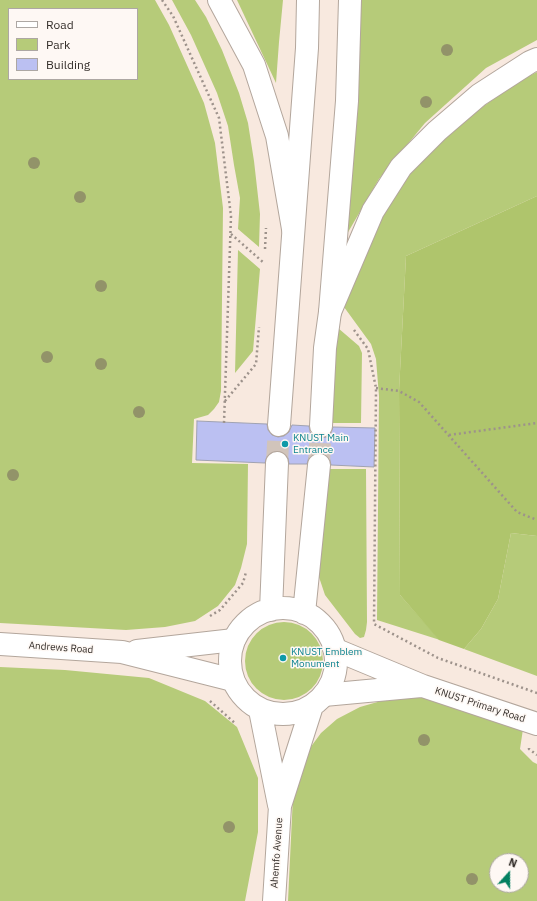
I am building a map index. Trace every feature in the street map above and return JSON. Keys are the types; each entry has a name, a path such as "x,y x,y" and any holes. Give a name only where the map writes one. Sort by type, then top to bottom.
{"main road":[{"path":"219,0 254,66 277,136 293,229"},
{"path":"279,424 307,48 308,0"},
{"path":"321,426 325,348 330,312 347,101 350,0"},
{"path":"330,312 373,210 401,168 437,131 479,95 537,59"},
{"path":"271,610 277,463"},
{"path":"304,613 319,465"},
{"path":"280,806 318,700 333,681 336,664 334,649 328,634 318,621 304,613 288,609 271,610 249,620 234,640 230,660 233,680 244,697 260,710 280,714 297,713 318,700 423,686"},
{"name":"Andrews Road","path":"0,644 122,652 234,640"},
{"name":"KNUST Primary Road","path":"334,649 423,686 537,724"},
{"name":"Andrews Road","path":"122,652 233,680"},
{"path":"260,710 280,806"},
{"name":"Ahemfo Avenue","path":"274,901 280,806"}],"path":[{"path":"162,0 173,16 219,118 231,216 224,422"},
{"path":"265,249 266,221"},
{"path":"230,234 264,264 264,256"},
{"path":"330,312 351,326 368,349 376,388 374,624 438,658 537,693"},
{"path":"225,402 256,364 259,320"},
{"path":"376,388 399,391 419,402 517,512 537,520"},
{"path":"449,435 537,423"},
{"path":"209,617 220,610 243,583 246,569"},
{"path":"208,699 239,728"}],"green space":[{"path":"0,0 155,0 169,25 204,103 215,143 223,208 221,391 219,402 214,409 208,415 194,419 192,463 248,464 247,544 235,585 218,606 195,621 165,627 126,630 0,623"},
{"path":"172,0 195,0 206,17 222,50 239,93 248,123 254,161 260,214 259,247 238,229 240,198 228,126 217,93 191,35"},
{"path":"237,0 283,0 276,83"},
{"path":"355,0 537,0 537,40 486,68 425,123 379,179 340,246"},
{"path":"537,72 537,196 406,256 399,391 400,595 440,640 377,620 379,396 376,359 371,344 344,307 366,248 402,180 459,124 517,82"},
{"path":"537,196 537,536 511,533 498,599 481,629 464,649 439,640 400,595 399,391 406,256"},
{"path":"238,250 260,269 253,351 235,373"},
{"path":"338,328 359,346 362,353 361,423 327,423"},
{"path":"325,469 366,469 367,622 364,637 360,638 355,634 325,595 318,574"},
{"path":"511,533 537,536 537,676 464,649 481,629 498,599"},
{"path":"276,622 292,622 306,628 317,639 323,653 323,669 317,683 306,694 292,700 276,700 262,694 251,683 245,669 245,653 251,639 262,628"},
{"path":"0,667 65,670 149,678 205,701 237,727 258,778 258,832 245,901 0,901"},
{"path":"416,697 437,700 523,729 520,749 537,764 537,901 288,901 293,796 310,748 321,733 337,719 360,707 388,699"}],"building":[{"name":"KNUST Main Entrance","path":"197,421 267,424 268,430 272,435 278,437 284,436 289,432 292,425 309,426 310,432 314,436 321,438 327,437 331,433 333,427 375,428 374,467 331,465 327,455 320,453 314,453 309,457 307,464 289,464 288,458 284,453 277,451 272,452 267,456 265,463 196,460"}],"tunnel":[{"path":"277,463 279,425"},
{"path":"319,465 321,426"}],"place":[{"name":"KNUST Main Entrance","path":"285,444"},
{"name":"KNUST Emblem Monument","path":"283,658"}]}
